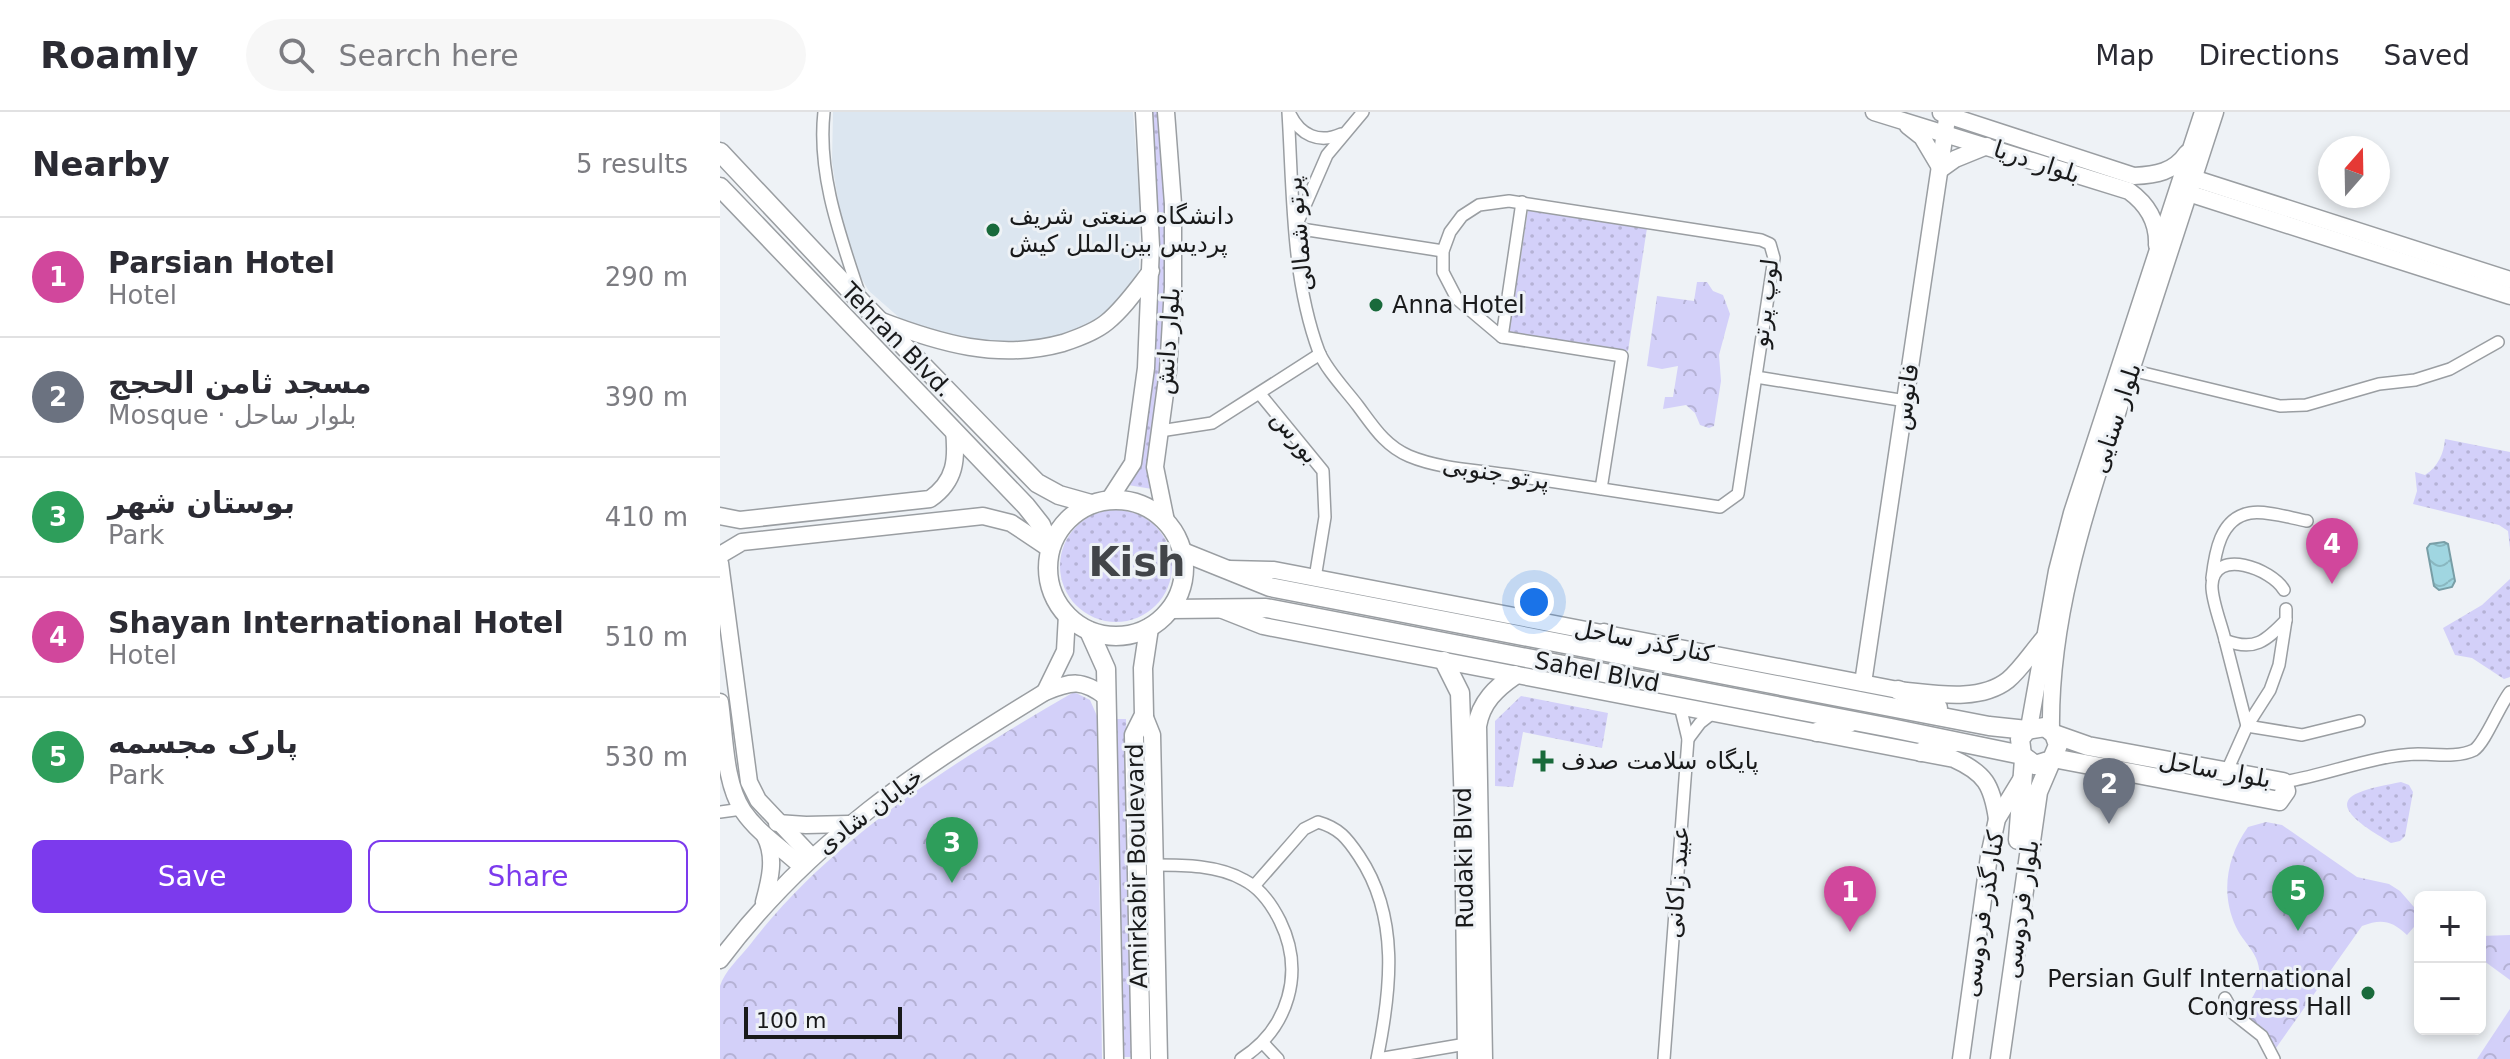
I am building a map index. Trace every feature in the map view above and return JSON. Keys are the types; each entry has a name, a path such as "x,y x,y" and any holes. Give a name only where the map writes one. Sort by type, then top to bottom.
{"main road":[{"name":"Tehran Blvd.","path":"720,152 1037,483 1059,495 1100,502"},
{"name":"Tehran Blvd.","path":"720,187 1026,506 1041,525 1050,549"},
{"path":"1126,501 1144,505 1166,521 1183,552 1184,578 1180,594 1171,609 1149,628 1115,636 1089,631 1067,615 1056,601 1048,567 1050,549 1069,519 1100,502 1126,501"},
{"name":"Sahel Blvd","path":"1183,552 1270,587 1989,726 2028,729"},
{"name":"Sahel Blvd","path":"1171,609 1266,608 1854,721 1955,742 2023,763"},
{"name":"Amirkabir Boulevard","path":"1141,1059 1134,735 1144,715 1143,668 1149,628"},
{"name":"Amirkabir Boulevard","path":"1089,631 1106,669 1114,1059"},
{"path":"1604,633 1638,658"},
{"name":"Rudaki Blvd","path":"1444,661 1458,686 1460,702 1466,1051"},
{"path":"1460,702 1465,698 1475,699 1481,708 1499,686 1515,675"},
{"path":"1898,690 1966,721"},
{"name":"Rudaki Blvd","path":"1481,708 1476,737 1480,806 1483,1059"},
{"path":"1817,732 1854,721"},
{"path":"2039,726 2053,733 2058,745 2052,759 2035,765 2023,763 2020,739 2028,729 2039,726"},
{"name":"بلوار ساحل","path":"2053,733 2088,746 2226,773 2281,792"},
{"path":"1921,752 1955,742"},
{"name":"بلوار ساحل","path":"2052,759 2281,792"},
{"name":"بلوار فردوسی","path":"2000,1059 2038,792 2052,759"},
{"name":"بلوار فردوسی","path":"1989,1059 2020,825 2023,763"}],"street":[{"path":"824,112 823,153 829,187 838,228 863,304"},
{"name":"بلوار دانش","path":"1100,502 1133,463 1146,368 1151,205 1144,112"},
{"name":"بلوار دانش","path":"1166,112 1173,204 1173,287 1168,371 1155,467 1166,521"},
{"path":"1288,112 1299,129 1314,137 1330,138 1345,131"},
{"name":"پرتو شمالی","path":"1288,112 1302,286 1320,354"},
{"path":"1363,112 1345,131 1318,172 1295,228 1443,251 1443,272 1451,291 1464,306 1502,337 1622,356 1601,489"},
{"name":"بلوار دریا","path":"1874,112 2129,191 2140,199 2151,216 2157,237 2156,255"},
{"path":"1970,112 1984,128"},
{"name":"بلوار سنایی","path":"2028,729 2057,571 2072,513 2203,112"},
{"name":"بلوار سنایی","path":"2053,733 2051,687 2069,573 2087,506 2215,112"},
{"name":"بلوار دریا","path":"1945,113 2134,176 2153,176 2174,168 2192,145"},
{"name":"فانوس","path":"1863,683 1941,169 1946,134 1945,113"},
{"path":"1900,120 1922,137 1941,169 1955,159 1987,146"},
{"path":"2191,186 2427,262 2510,296"},
{"name":"لوپ پرتو","path":"1443,251 1455,223 1470,210 1489,202 1522,202 1761,240 1770,244 1774,258 1738,494 1720,507"},
{"path":"1502,337 1522,202"},
{"path":"2427,262 2510,280"},
{"name":"بلوار دانش","path":"877,319 915,334 985,350 1046,347 1074,340 1105,324 1151,271"},
{"path":"2131,370 2280,406 2306,405 2379,384 2415,380 2450,369 2498,342"},
{"path":"1160,431 1212,423 1320,354"},
{"name":"پرتو جنوبی","path":"1320,354 1382,439 1407,455 1430,462 1720,507"},
{"path":"1756,377 1906,401"},
{"name":"بورس","path":"1260,394 1323,471 1325,517 1315,578"},
{"path":"720,516 740,520 930,499 951,479 956,452 954,430"},
{"path":"2247,726 2212,586 2220,537 2236,518 2252,512 2307,521"},
{"path":"720,555 742,542 983,516 1011,523 1050,549"},
{"path":"720,563 723,646 749,782 758,800 777,823 785,841 806,861"},
{"path":"2212,586 2216,571 2235,564 2261,569 2284,590"},
{"name":"کنارگذر ساحل","path":"1222,569 1274,570 1898,690 1968,694 1999,686 2010,678 2045,637"},
{"path":"1214,607 1263,626 1954,759 1975,768 1986,780 1994,799 1997,819"},
{"path":"2225,640 2239,646 2249,646 2272,634 2286,614 2279,665 2270,690 2247,726 2226,773"},
{"path":"1045,692 1065,651 1067,615"},
{"name":"خیابان شادی","path":"720,960 762,906 806,861 849,824 942,757 1045,692 1066,684 1082,683 1106,697"},
{"path":"2281,792 2314,778 2388,758 2471,751 2485,738 2510,692"},
{"path":"720,702 733,788 742,809 769,844 770,880 762,906"},
{"name":"عبید زاکانی","path":"1664,1059 1688,739 1680,706"},
{"path":"1688,739 1700,723 1714,712"},
{"path":"1144,715 1152,735 1159,1059"},
{"path":"2247,726 2302,735 2359,721"},
{"name":"کنارگذر فردوسی","path":"1961,1059 1989,856 1997,819 2023,763"},
{"path":"720,812 742,809"},
{"path":"1254,886 1304,829 1318,822 1335,827 1355,851 1376,888 1390,959 1388,1007 1377,1059 1466,1051"},
{"path":"777,823 849,824"},
{"path":"764,834 785,841"},
{"path":"1155,865 1218,870 1254,886 1276,912 1292,956 1288,1003 1278,1024 1263,1043 1241,1059"},
{"path":"2225,998 2234,1014 2262,1036 2274,1059"},
{"path":"1263,1043 1278,1059"}],"shaded area":[{"name":"دانشگاه صنعتی شریف پردیس بین‌الملل کیش","path":"833,112 1133,112 1140,205 1139,272 1124,300 1099,323 1039,344 980,346 902,320 869,291 858,273 840,213 832,162"}],"green space":[{"path":"1150,112 1160,112 1167,287 1152,489 1128,485 1158,246"},
{"path":"1528,210 1647,228 1628,351 1509,332"},
{"path":"1697,282 1707,282 1713,291 1723,295 1730,314 1719,355 1721,381 1714,426 1709,428 1700,425 1695,413 1686,405 1663,409 1665,397 1673,397 1678,366 1662,369 1647,366 1657,296 1694,301"},
{"path":"2445,439 2510,452 2510,548 2508,531 2499,525 2413,504 2417,491 2415,472 2425,475 2437,464"},
{"path":"1116,510 1138,514 1156,526 1168,544 1172,566 1168,588 1156,606 1138,618 1116,622 1094,618 1076,606 1064,588 1060,566 1064,544 1076,526 1094,514"},
{"path":"2510,579 2510,677 2504,679 2472,658 2455,655 2443,628 2482,605"},
{"path":"1074,692 1090,700 1097,716 1102,1059 720,1059 722,981 782,907 818,870 899,804 942,773"},
{"path":"1521,696 1608,713 1602,748 1523,732 1513,787 1495,786 1495,721"},
{"path":"1115,719 1126,719 1133,1057 1122,1057"},
{"path":"2401,782 2409,785 2413,792 2405,836 2391,843 2357,820 2347,806 2349,799 2358,793"},
{"path":"2266,822 2282,825 2357,877 2389,884 2414,907 2414,927 2407,935 2386,922 2362,926 2276,1048 2263,1031 2239,1013 2250,1002 2259,981 2259,966 2231,914 2227,888 2235,850 2248,827"},
{"path":"2510,935 2510,980 2486,962 2486,936"},
{"path":"2510,1009 2510,1059 2477,1059"}],"water":[{"path":"2430,544 2448,544 2455,581 2452,587 2439,590 2434,586 2427,548"}],"place":[{"name":"دانشگاه صنعتی شریف پردیس بین‌الملل کیش","path":"993,230"},
{"name":"Anna Hotel","path":"1376,305"},
{"name":"Shayan International Hotel","path":"2332,584"},
{"name":"پایگاه سلامت صدف","path":"1543,761"},
{"name":"مسجد ثامن الحجج","path":"2109,824"},
{"name":"بوستان شهر","path":"952,883"},
{"name":"پارک مجسمه","path":"2298,931"},
{"name":"Parsian Hotel","path":"1850,932"},
{"name":"Persian Gulf International Congress Hall","path":"2368,993"}],"district":[{"name":"Kish","path":"1137,562"}]}
